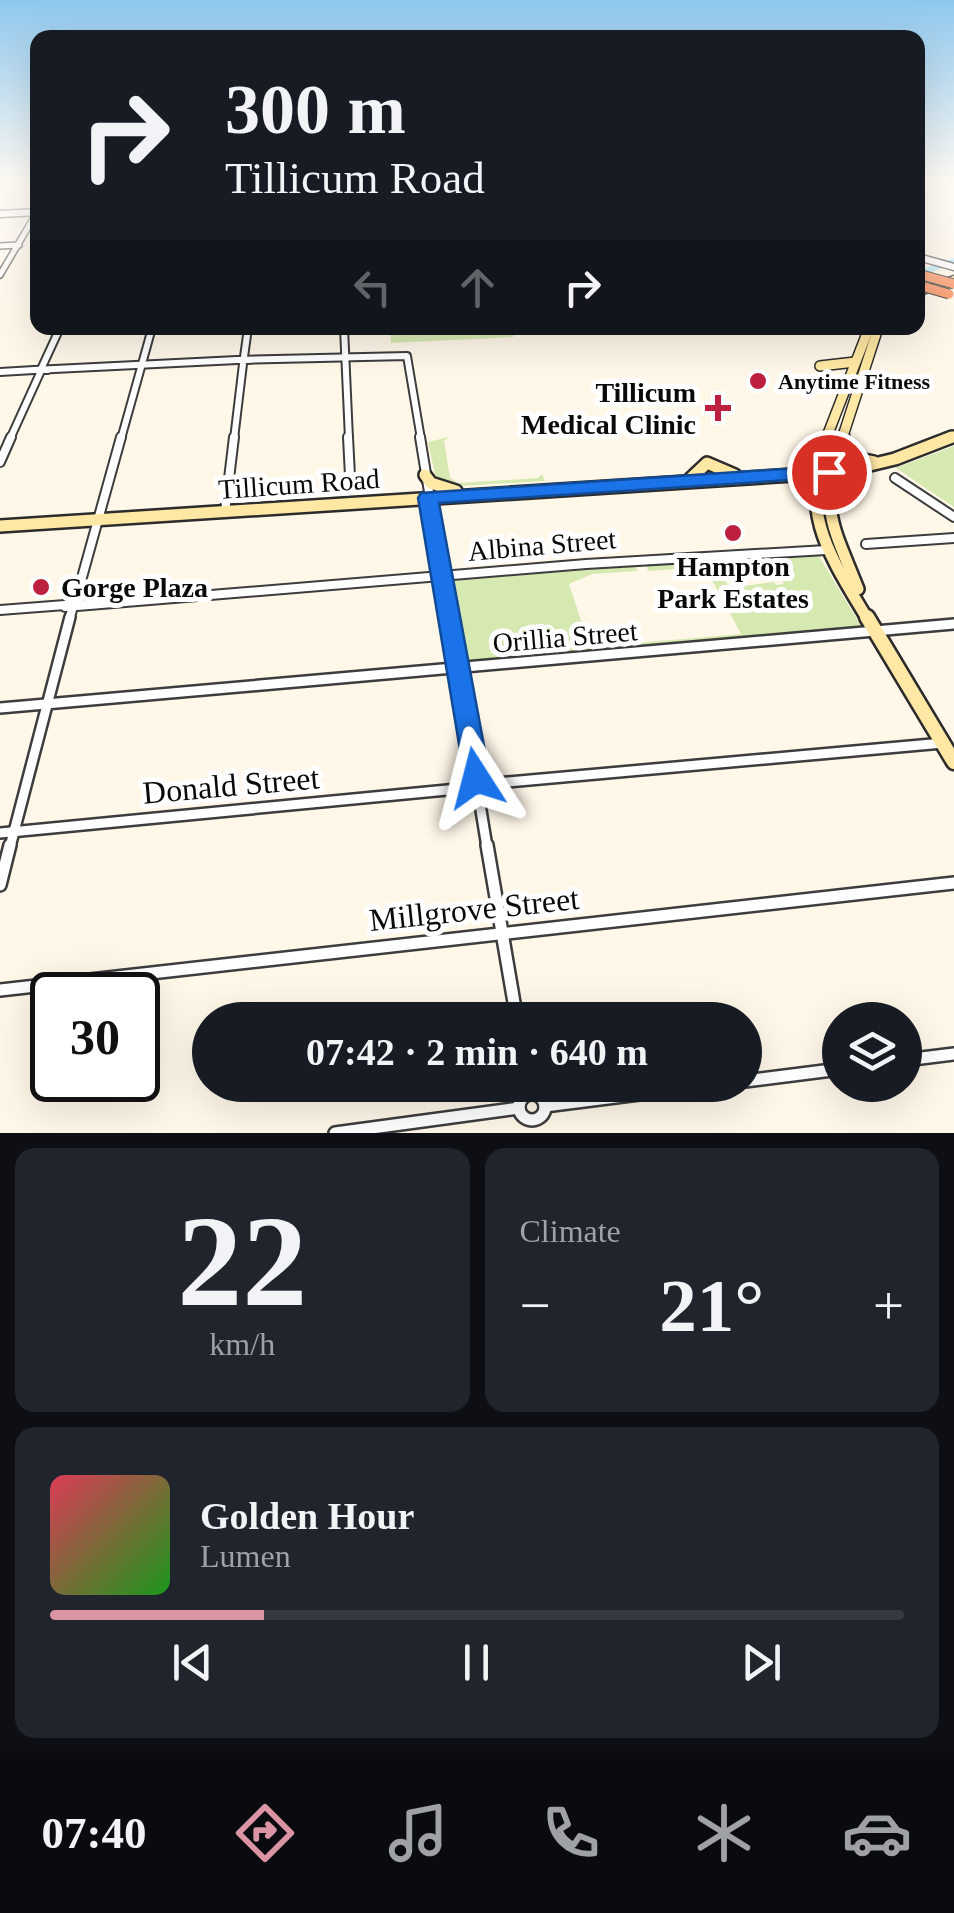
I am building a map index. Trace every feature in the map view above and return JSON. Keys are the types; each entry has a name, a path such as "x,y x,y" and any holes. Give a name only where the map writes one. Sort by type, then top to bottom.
{"highway":[{"path":"925,277 953,288"},
{"path":"925,286 953,288"}],"main road":[{"path":"925,291 953,288"},
{"path":"868,335 815,474 814,508 826,550 954,762"},
{"path":"869,335 829,472 828,498 839,548 879,632"},
{"path":"847,384 820,366 855,362"},
{"name":"Tillicum Road","path":"0,526 815,474 883,463 954,436"},
{"path":"838,447 857,460 883,463"},
{"path":"686,482 700,474 707,463 749,478"},
{"path":"424,475 445,489 475,495"}],"street":[{"path":"0,275 25,234"},
{"path":"0,246 19,244"},
{"path":"925,259 954,267"},
{"path":"0,462 57,335"},
{"path":"0,886 150,335"},
{"path":"225,512 247,335"},
{"path":"344,335 350,476"},
{"path":"0,372 408,356 424,475 515,1002"},
{"path":"895,478 954,517"},
{"path":"866,544 954,538"},
{"name":"Albina Street","path":"0,610 804,548 826,550"},
{"name":"Orillia Street","path":"0,708 954,624"},
{"name":"Donald Street","path":"0,833 942,743"},
{"name":"Millgrove Street","path":"0,990 954,883"},
{"path":"922,1058 954,1054"},
{"path":"762,1078 822,1071"},
{"path":"521,1102 523,1116 536,1127 544,1114 544,1102"},
{"path":"545,1106 576,1102"},
{"path":"336,1133 519,1108"}],"green space":[{"path":"390,335 514,335 513,337 391,343"},
{"path":"449,437 444,441 450,478 458,483 538,478 542,474 545,481 458,486 436,479 428,442"},
{"path":"954,446 954,507 896,468"},
{"path":"817,553 861,626 466,664 460,658 447,583 452,579 634,566 638,571 592,574 569,584 590,647 741,634 705,567 648,571 646,564 757,556 760,560 752,563 754,566 720,569 729,588 774,582 776,585 784,584 768,557"}],"waterway":[{"path":"925,271 954,261"}],"place":[{"name":"Anytime Fitness","path":"758,381"},
{"name":"Tillicum Medical Clinic","path":"718,408"},
{"name":"Hampton Park Estates","path":"733,533"},
{"name":"Gorge Plaza","path":"41,587"}],"route":[{"path":"476,778 428,498 829,472"}]}
